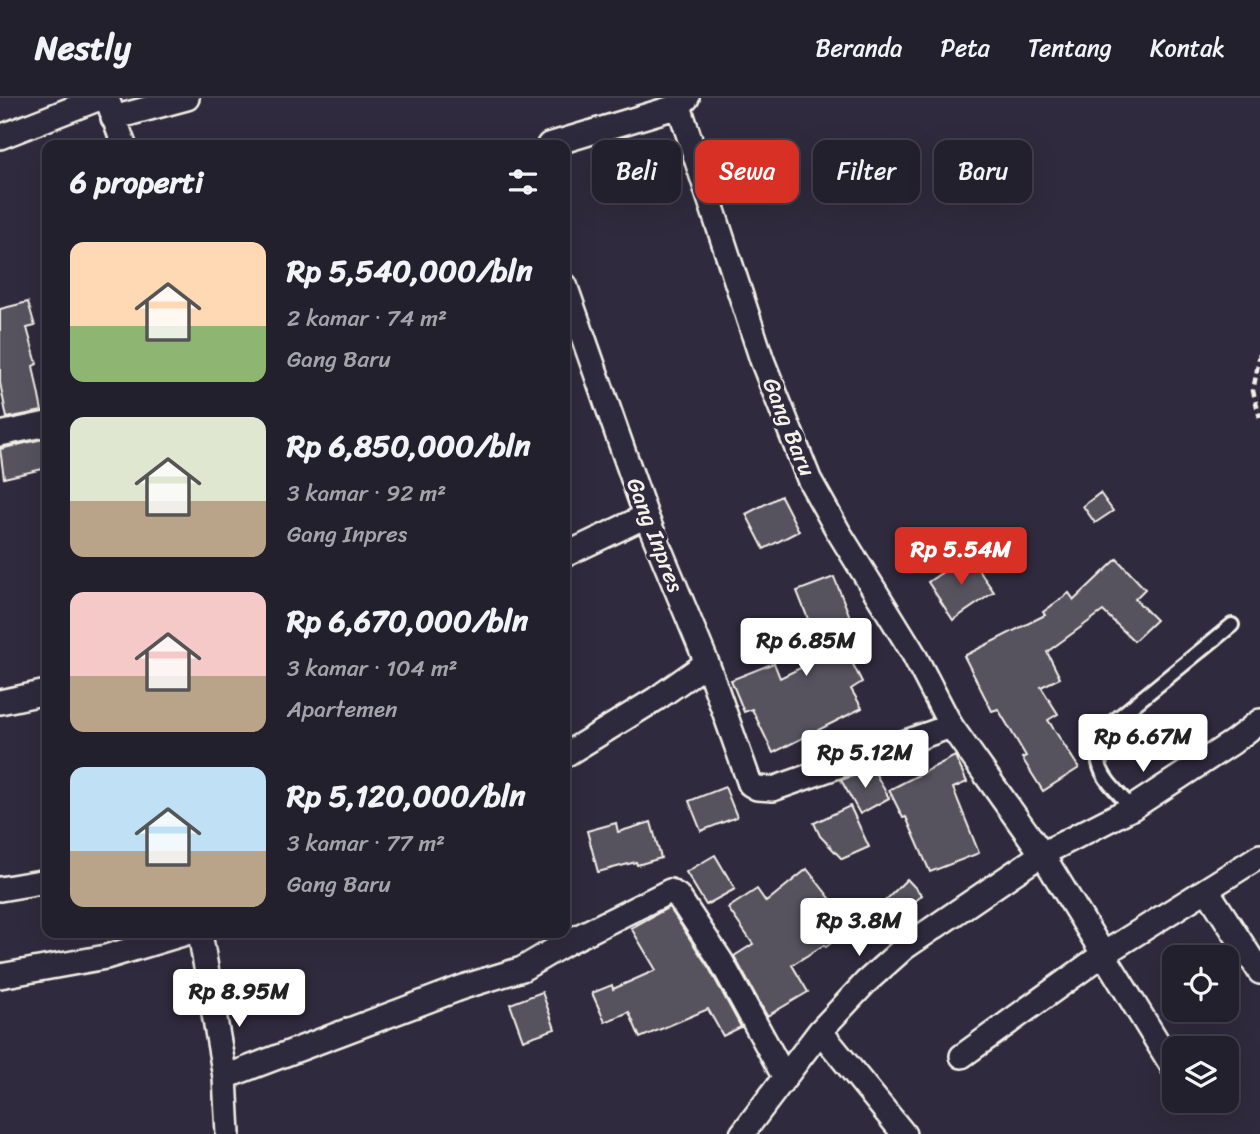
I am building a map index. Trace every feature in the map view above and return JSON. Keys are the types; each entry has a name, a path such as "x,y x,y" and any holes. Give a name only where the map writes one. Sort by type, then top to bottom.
{"street":[{"path":"0,136 100,98 109,104 122,140"},
{"path":"114,118 187,98"},
{"path":"565,140 683,102"},
{"name":"Gang Baru","path":"683,102 762,360 809,479 912,651 951,726 1042,854 1162,1049"},
{"name":"Gang Inpres","path":"570,299 646,516 707,663 750,784 757,788 773,789 951,726"},
{"path":"0,434 42,425"},
{"path":"570,553 646,516"},
{"path":"570,752 656,699 707,663"},
{"path":"0,702 42,693"},
{"path":"742,1134 820,1031 866,982 904,948 1042,854 1132,808 1233,742 1260,721"},
{"path":"962,1056 1105,953 1260,856"},
{"path":"0,889 42,882"},
{"path":"1207,890 1260,972"},
{"path":"225,1077 466,986 522,969 566,943 670,891 678,897 721,961 785,1077"},
{"path":"0,976 106,957 169,938"},
{"path":"202,938 225,1077 228,1134"},
{"path":"820,1031 904,1134"}],"lane":[{"path":"1132,808 1101,774 1096,749 1102,730 1233,625"}],"path":[{"path":"1260,354 1253,391 1260,418"}],"building":[{"path":"28,302 35,326 27,328 37,364 33,366 42,411 7,418 0,383 0,309"},
{"path":"42,439 42,469 4,478 0,449"},
{"path":"1100,493 1113,511 1095,523 1083,506"},
{"path":"781,496 799,531 764,549 746,514"},
{"path":"968,555 994,592 953,620 928,582"},
{"path":"1117,559 1145,589 1135,599 1156,620 1134,641 1103,611 1047,652 1060,678 1041,687 1058,714 1048,720 1079,768 1043,791 1022,758 1026,756 998,709 992,711 964,656 1045,615 1043,612 1069,593 1074,600"},
{"path":"834,577 852,622 835,629 862,682 851,689 862,708 773,753 752,709 744,712 731,680 774,663 780,678 823,657 797,591"},
{"path":"955,756 967,782 953,788 979,853 930,872 906,817 903,818 889,790"},
{"path":"873,769 889,798 860,814 841,780"},
{"path":"725,787 737,817 701,831 689,801"},
{"path":"850,806 869,847 842,859 820,836 814,823"},
{"path":"651,822 661,858 598,872 587,831 616,823 618,832"},
{"path":"715,855 735,889 706,905 686,872"},
{"path":"807,869 852,926 826,947 824,945 792,965 808,992 767,1016 734,956 753,944 728,908 757,889 766,902"},
{"path":"907,879 922,895 898,918 883,903"},
{"path":"669,907 709,968 741,1027 723,1036 708,1009 640,1038 629,1012 605,1022 592,993 612,985 613,989 656,970 631,928"},
{"path":"542,992 555,1029 523,1040 510,1004"}]}
